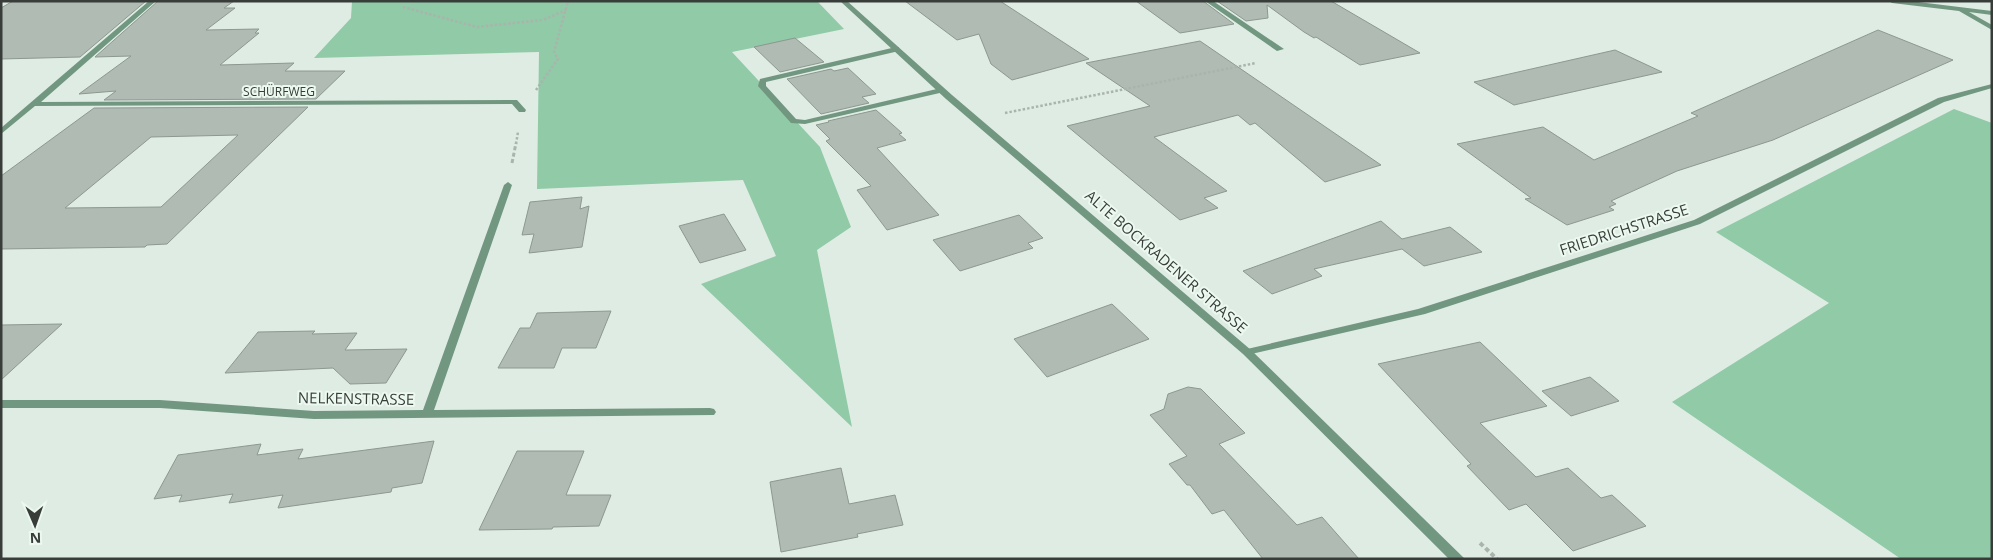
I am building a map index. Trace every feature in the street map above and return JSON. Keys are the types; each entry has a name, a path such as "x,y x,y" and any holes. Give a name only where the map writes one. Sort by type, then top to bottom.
{"street":[{"path":"1,132 153,1"},
{"name":"ALTE BOCKRADENER STRASSE","path":"843,1 941,90 1247,352 1458,559"},
{"path":"1208,1 1280,49"},
{"path":"1892,1 1992,13"},
{"path":"1940,1 1992,28"},
{"path":"896,49 763,81 762,86 794,121 806,122 941,90"},
{"name":"FRIEDRICHSTRASSE","path":"1247,352 1421,312 1697,222 1941,100 1992,86"},
{"path":"514,102 522,110"},
{"name":"SCHÜRFWEG","path":"32,104 514,102"},
{"path":"427,414 508,185"},
{"name":"NELKENSTRASSE","path":"1,404 160,404 314,415 710,412"}],"path":[{"path":"514,102 539,88 558,59 554,52 568,1"},
{"path":"402,8 477,28 543,20 566,10"},
{"path":"975,119 1264,61 1280,49"},
{"path":"508,185 522,110"}],"green space":[{"path":"352,1 817,1 844,29 732,52 820,147 851,227 817,250 852,427 701,284 776,256 743,180 537,189 539,52 314,58 351,18"},
{"path":"1954,109 1992,123 1992,559 1901,559 1672,402 1829,303 1716,232"}],"building":[{"path":"13,1 146,1 80,57 1,59 1,8"},
{"path":"158,1 234,1 224,8 235,8 206,30 259,29 255,33 259,33 220,65 294,63 285,71 345,71 316,99 104,100 116,91 79,94 131,56 95,57"},
{"path":"905,1 1000,1 1089,59 1012,80 991,64 979,34 957,40"},
{"path":"1136,1 1203,1 1234,24 1180,33"},
{"path":"1217,1 1331,1 1420,53 1360,65 1316,37 1314,38 1304,32 1267,5 1268,18 1246,21"},
{"path":"1878,30 1953,60 1773,140 1677,171 1611,201 1616,204 1609,207 1614,210 1567,225 1525,199 1531,198 1457,144 1543,127 1594,160 1698,116 1691,113"},
{"path":"795,38 824,62 780,72 754,47"},
{"path":"1200,41 1381,165 1325,182 1255,123 1250,125 1238,115 1154,137 1227,191 1204,198 1218,208 1180,220 1067,126 1150,106 1086,63"},
{"path":"1615,50 1662,72 1514,105 1474,82"},
{"path":"848,68 876,94 862,97 869,103 821,114 787,79 831,69 834,71"},
{"path":"308,107 167,244 147,245 145,247 1,249 1,176 94,108","holes":["238,135 161,207 65,208 151,137"]},
{"path":"876,110 902,133 899,134 906,140 877,148 939,215 887,230 857,190 871,186 826,141 830,139 816,125"},
{"path":"582,197 580,209 589,206 582,247 529,253 534,234 522,235 530,202"},
{"path":"724,214 746,250 700,263 679,226"},
{"path":"1019,215 1043,238 1028,243 1033,248 960,271 933,240"},
{"path":"1381,221 1402,239 1450,227 1482,252 1424,266 1402,249 1314,269 1322,276 1272,294 1243,271"},
{"path":"1112,304 1149,339 1047,377 1014,339"},
{"path":"611,311 596,348 562,348 554,368 498,368 520,328 530,328 537,313"},
{"path":"62,324 1,380 1,325"},
{"path":"315,331 312,334 357,333 345,350 407,349 386,383 350,384 333,368 225,373 258,332"},
{"path":"1480,342 1547,406 1480,423 1536,477 1568,468 1601,498 1612,495 1646,526 1573,551 1526,504 1509,510 1467,466 1471,464 1378,364"},
{"path":"1590,377 1619,401 1571,416 1542,391"},
{"path":"1188,387 1201,389 1245,433 1219,444 1297,525 1322,517 1359,559 1263,559 1224,510 1212,514 1190,485 1187,485 1169,464 1187,456 1150,415 1164,409 1168,394"},
{"path":"434,441 422,483 392,488 391,492 278,508 283,495 229,503 233,494 179,502 182,495 154,499 178,455 261,444 257,455 303,449 298,459"},
{"path":"517,451 584,451 566,495 611,495 599,526 479,530"},
{"path":"841,468 849,504 895,495 903,525 857,534 858,537 781,552 770,482"}]}
